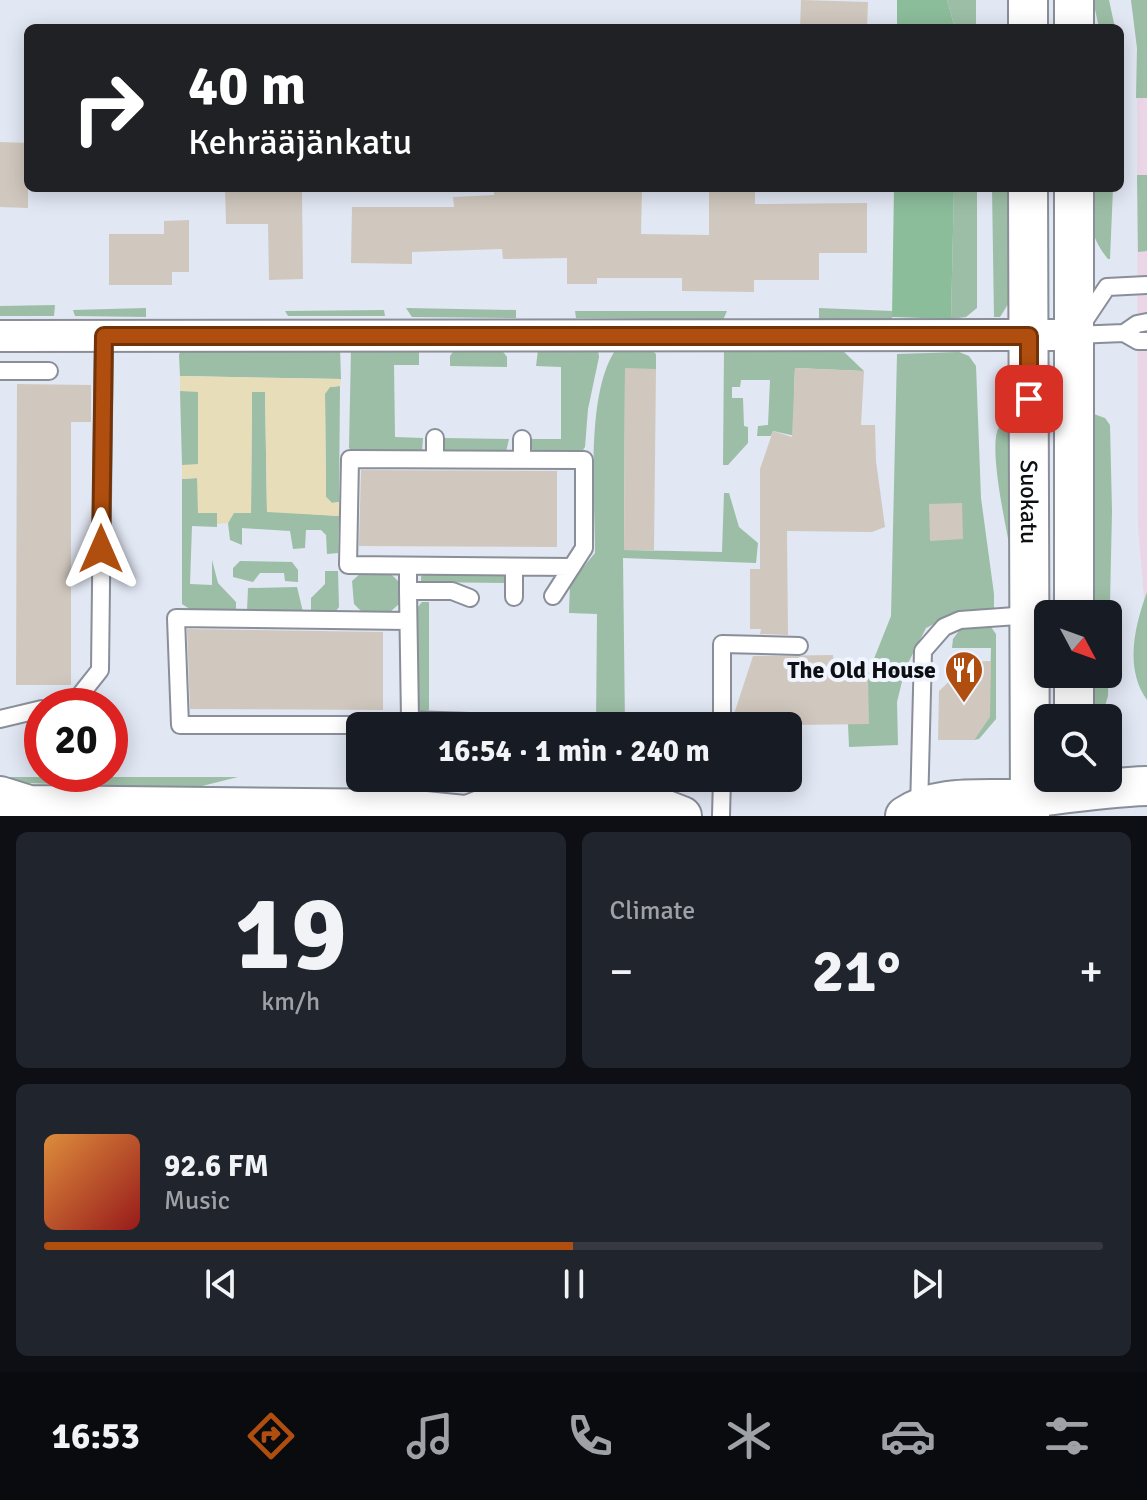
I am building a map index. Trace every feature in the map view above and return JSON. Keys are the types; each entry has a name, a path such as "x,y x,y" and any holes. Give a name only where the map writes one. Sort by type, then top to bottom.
{"street":[{"path":"1028,0 1028,24"},
{"path":"1074,0 1074,24"},
{"name":"Suokatu","path":"1028,192 1030,807"},
{"name":"Suokatu","path":"1074,192 1074,600"},
{"path":"0,336 1074,335"},
{"path":"914,813 937,802 1030,807 1078,795 1147,786"},
{"path":"10,805 252,811 405,809 472,815 509,799 596,808 651,804 682,816"}],"lane":[{"path":"1074,335 1107,287 1147,285"},
{"path":"1124,333 1137,324 1147,322"},
{"path":"1074,335 1124,333 1138,341 1147,341"},
{"path":"86,688 100,670 104,336"},
{"path":"0,371 49,371"},
{"path":"435,438 435,459"},
{"path":"522,439 522,460"},
{"path":"553,596 572,567 584,548 584,460 350,459 348,565 572,567"},
{"path":"408,566 410,712"},
{"path":"514,567 514,597"},
{"path":"408,591 452,591 470,598"},
{"path":"914,813 923,651 944,627 960,620 1030,615"},
{"path":"346,725 180,725 176,618 408,621"},
{"path":"722,712 722,644 799,646"},
{"path":"0,719 24,713"},
{"path":"721,816 722,792"}],"shaded area":[{"path":"1131,0 1147,0 1147,633 1138,526 1137,48"}],"green space":[{"path":"897,0 947,0 954,24 897,24"},
{"path":"947,0 976,0 976,24 954,24"},
{"path":"1093,0 1109,0 1114,24 1098,24"},
{"path":"1131,0 1147,0 1147,98 1136,98 1137,48"},
{"path":"1137,175 1147,175 1147,251 1138,252"},
{"path":"894,192 954,192 951,319 892,317"},
{"path":"954,192 977,192 977,308 966,317 951,319"},
{"path":"992,192 1010,192 1012,298 1000,317 994,317"},
{"path":"1095,192 1113,192 1110,259 1097,241 1092,217"},
{"path":"55,305 54,316 0,316 0,306"},
{"path":"146,308 146,317 75,316 73,310"},
{"path":"406,308 516,310 516,318 412,317"},
{"path":"819,308 892,311 892,324 819,321"},
{"path":"384,310 385,316 288,316 285,311"},
{"path":"575,311 727,311 723,320 576,318"},
{"path":"182,347 340,348 341,379 180,376 179,355"},
{"path":"351,349 419,349 419,365 394,365 395,437 423,438 422,451 353,451 349,448"},
{"path":"455,349 501,349 507,357 507,367 450,366 450,356"},
{"path":"598,349 585,447 581,453 535,451 530,448 530,439 561,439 561,367 536,366 538,350"},
{"path":"616,349 650,349 656,354 656,369 625,369 624,550 722,552 724,493 729,493 739,527 758,543 756,563 623,558 625,712 596,712 597,614 569,613 570,583 595,553 594,447 606,368"},
{"path":"724,349 843,351 864,371 795,368 794,392 806,393 800,437 773,431 771,436 757,436 758,426 768,425 770,380 741,380 740,387 732,387 732,398 743,398 748,443 728,465 723,465"},
{"path":"959,352 969,356 976,366 981,498 994,609 960,611 926,628 905,669 897,702 898,745 849,747 848,724 891,616 897,354"},
{"path":"340,386 339,502 332,503 326,497 325,393 330,387"},
{"path":"180,391 198,391 198,465 182,465"},
{"path":"252,392 265,392 267,511 339,516 338,553 327,554 326,535 321,530 306,530 305,548 293,549 290,531 242,528 242,545 230,540 228,523 234,512 251,513"},
{"path":"1012,411 1012,559 1000,494 995,443 998,429"},
{"path":"1091,413 1105,418 1110,425 1112,511 1110,600 1092,600"},
{"path":"443,438 509,439 506,452 449,452 443,449"},
{"path":"197,478 217,513 217,527 192,526 190,584 212,585 212,560 218,583 236,602 236,612 196,613 182,604 182,479"},
{"path":"240,561 292,562 298,570 298,582 285,581 284,573 260,573 253,582 233,577 233,568"},
{"path":"325,571 338,571 339,607 335,612 311,611 311,598 325,584"},
{"path":"361,573 391,574 398,581 399,604 390,612 362,612 354,604 352,581"},
{"path":"429,573 505,575 505,583 421,582 421,576"},
{"path":"297,587 303,612 247,611 248,588"},
{"path":"1147,592 1147,700 1136,674 1134,646"},
{"path":"422,602 429,602 429,710 421,711 417,707 417,608"},
{"path":"991,627 996,634 996,719 979,739 974,740 989,717 991,648 952,648 953,639 961,628"},
{"path":"1092,688 1108,688 1106,704 1092,704"},
{"path":"0,777 24,777 24,783 0,782"},
{"path":"128,777 238,777 190,789 128,787"}],"sand":[{"path":"180,376 341,379 340,386 330,387 325,394 326,497 332,503 339,502 339,516 267,512 265,392 252,392 251,513 234,513 228,523 217,524 217,513 198,513 197,478 182,479 182,465 198,464 198,392 180,391"}],"building":[{"path":"801,0 868,2 867,24 800,24"},
{"path":"0,142 24,143 24,192 28,192 28,208 0,207"},
{"path":"225,192 302,192 303,279 269,280 268,224 226,224"},
{"path":"494,192 642,192 641,234 709,235 709,192 755,192 755,204 867,203 867,253 819,253 819,280 754,280 754,292 682,291 682,278 597,278 597,284 567,284 567,258 503,259 502,249 412,252 412,264 351,263 352,207 454,207 453,197 494,195"},
{"path":"189,220 189,272 172,272 172,285 109,285 109,234 164,234 164,221"},
{"path":"625,368 656,369 654,550 624,550"},
{"path":"795,368 864,371 861,425 875,425 876,461 885,527 872,532 787,531 788,635 760,634 761,629 750,629 750,569 760,569 760,469 773,431 792,437"},
{"path":"17,384 91,385 91,422 71,422 71,685 16,685"},
{"path":"361,470 557,471 557,547 359,546"},
{"path":"962,503 963,539 930,541 929,504"},
{"path":"187,629 383,632 383,710 190,709"},
{"path":"833,655 834,664 868,677 869,724 802,725 802,712 735,712 753,656"},
{"name":"The Old House","path":"991,661 990,717 974,740 938,740 939,691 956,675 955,662"}],"place":[{"name":"The Old House","path":"964,704"}],"route":[{"path":"101,549 104,336 1029,336 1029,399"}]}
